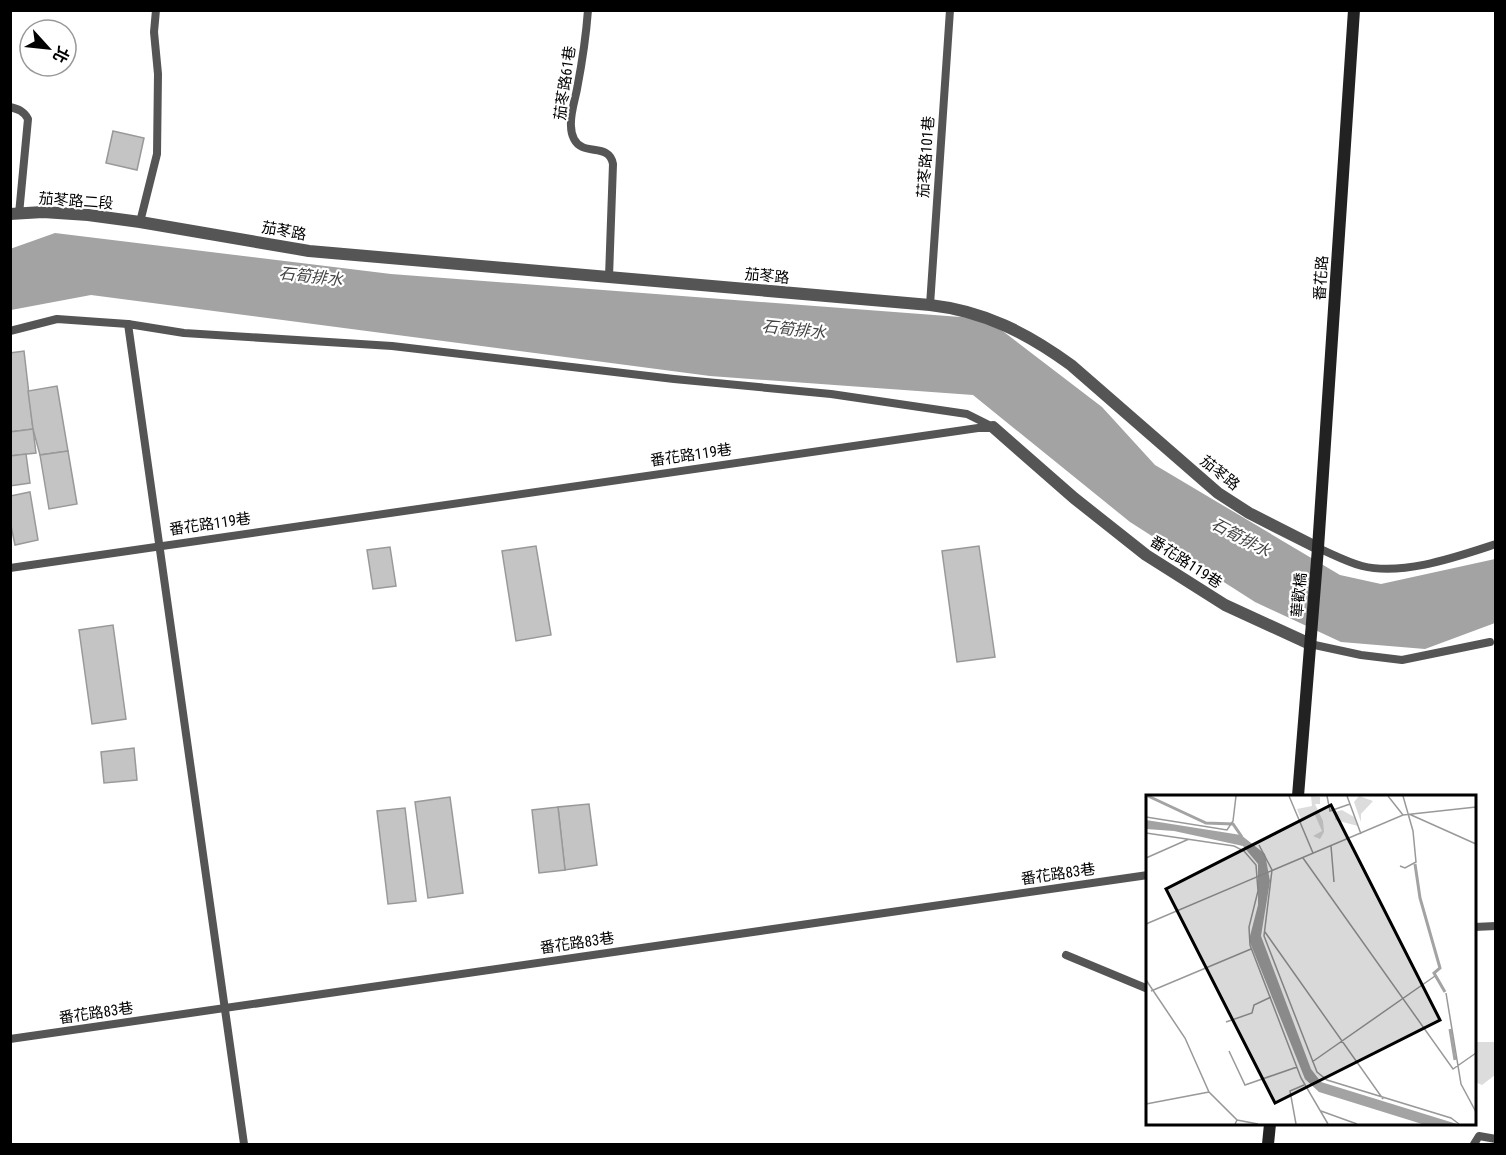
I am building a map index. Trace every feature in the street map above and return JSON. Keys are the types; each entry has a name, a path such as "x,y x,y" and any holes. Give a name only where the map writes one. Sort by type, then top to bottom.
{"main road":[{"name":"番花路","path":"1318,548 1354,10"},
{"name":"華歡橋","path":"1310,644 1318,548"},
{"path":"1298,795 1310,644"},
{"path":"1268,1144 1271,1125"}],"street":[{"name":"茄苳路二段","path":"15,214 66,213 140,222"},
{"name":"茄苳路","path":"140,222 309,251 958,309 1010,327 1044,346 1071,365 1218,493 1249,513 1318,548"},
{"name":"番花路119巷","path":"993,428 1074,498 1146,555 1225,605 1310,644"}],"lane":[{"path":"140,222 157,154 158,74 154,32 156,10"},
{"name":"茄苳路61巷","path":"588,10 570,124 579,146 586,150 605,152 612,159 609,278"},
{"name":"茄苳路101巷","path":"930,305 950,10"},
{"path":"10,107 26,114 28,119 15,214"},
{"path":"10,331 57,319 128,324 184,333 392,346 674,379 831,394 967,414 993,428"},
{"path":"128,324 244,1144"},
{"name":"番花路119巷","path":"10,568 978,428 993,428"},
{"path":"1318,548 1362,566 1389,568 1433,564 1496,544"},
{"path":"1310,644 1361,655 1402,660 1490,642"},
{"name":"番花路83巷","path":"10,1039 1146,875"},
{"path":"1476,927 1496,926"},
{"path":"1066,956 1146,988"},
{"path":"1474,1144 1479,1136 1496,1139"}],"shaded area":[{"path":"1476,1042 1495,1042 1495,1075 1482,1085 1476,1082"}],"water":[{"name":"石筍排水","path":"55,233 391,274 987,319 1102,407 1155,465 1340,575 1381,584 1495,559 1495,623 1425,649 1341,642 1255,602 1130,522 973,395 710,376 91,295 11,310 10,249"}],"building":[{"path":"113,131 144,138 137,170 106,163"},
{"path":"24,351 33,429 10,432 10,353"},
{"path":"57,386 68,451 40,455 33,429 28,391"},
{"path":"33,429 36,453 10,456 10,432"},
{"path":"68,451 77,504 49,509 40,455"},
{"path":"26,454 30,483 10,486 10,456"},
{"path":"30,492 38,540 15,545 10,521 10,496"},
{"path":"536,546 551,635 516,641 502,551"},
{"path":"979,546 995,657 957,662 942,551"},
{"path":"390,547 396,586 373,589 367,550"},
{"path":"113,625 126,719 92,724 79,630"},
{"path":"134,748 137,780 104,783 101,752"},
{"path":"450,797 463,893 428,898 415,802"},
{"path":"589,804 597,865 565,870 558,807"},
{"path":"558,807 565,870 539,873 532,810"},
{"path":"405,808 416,901 388,904 377,811"}]}
